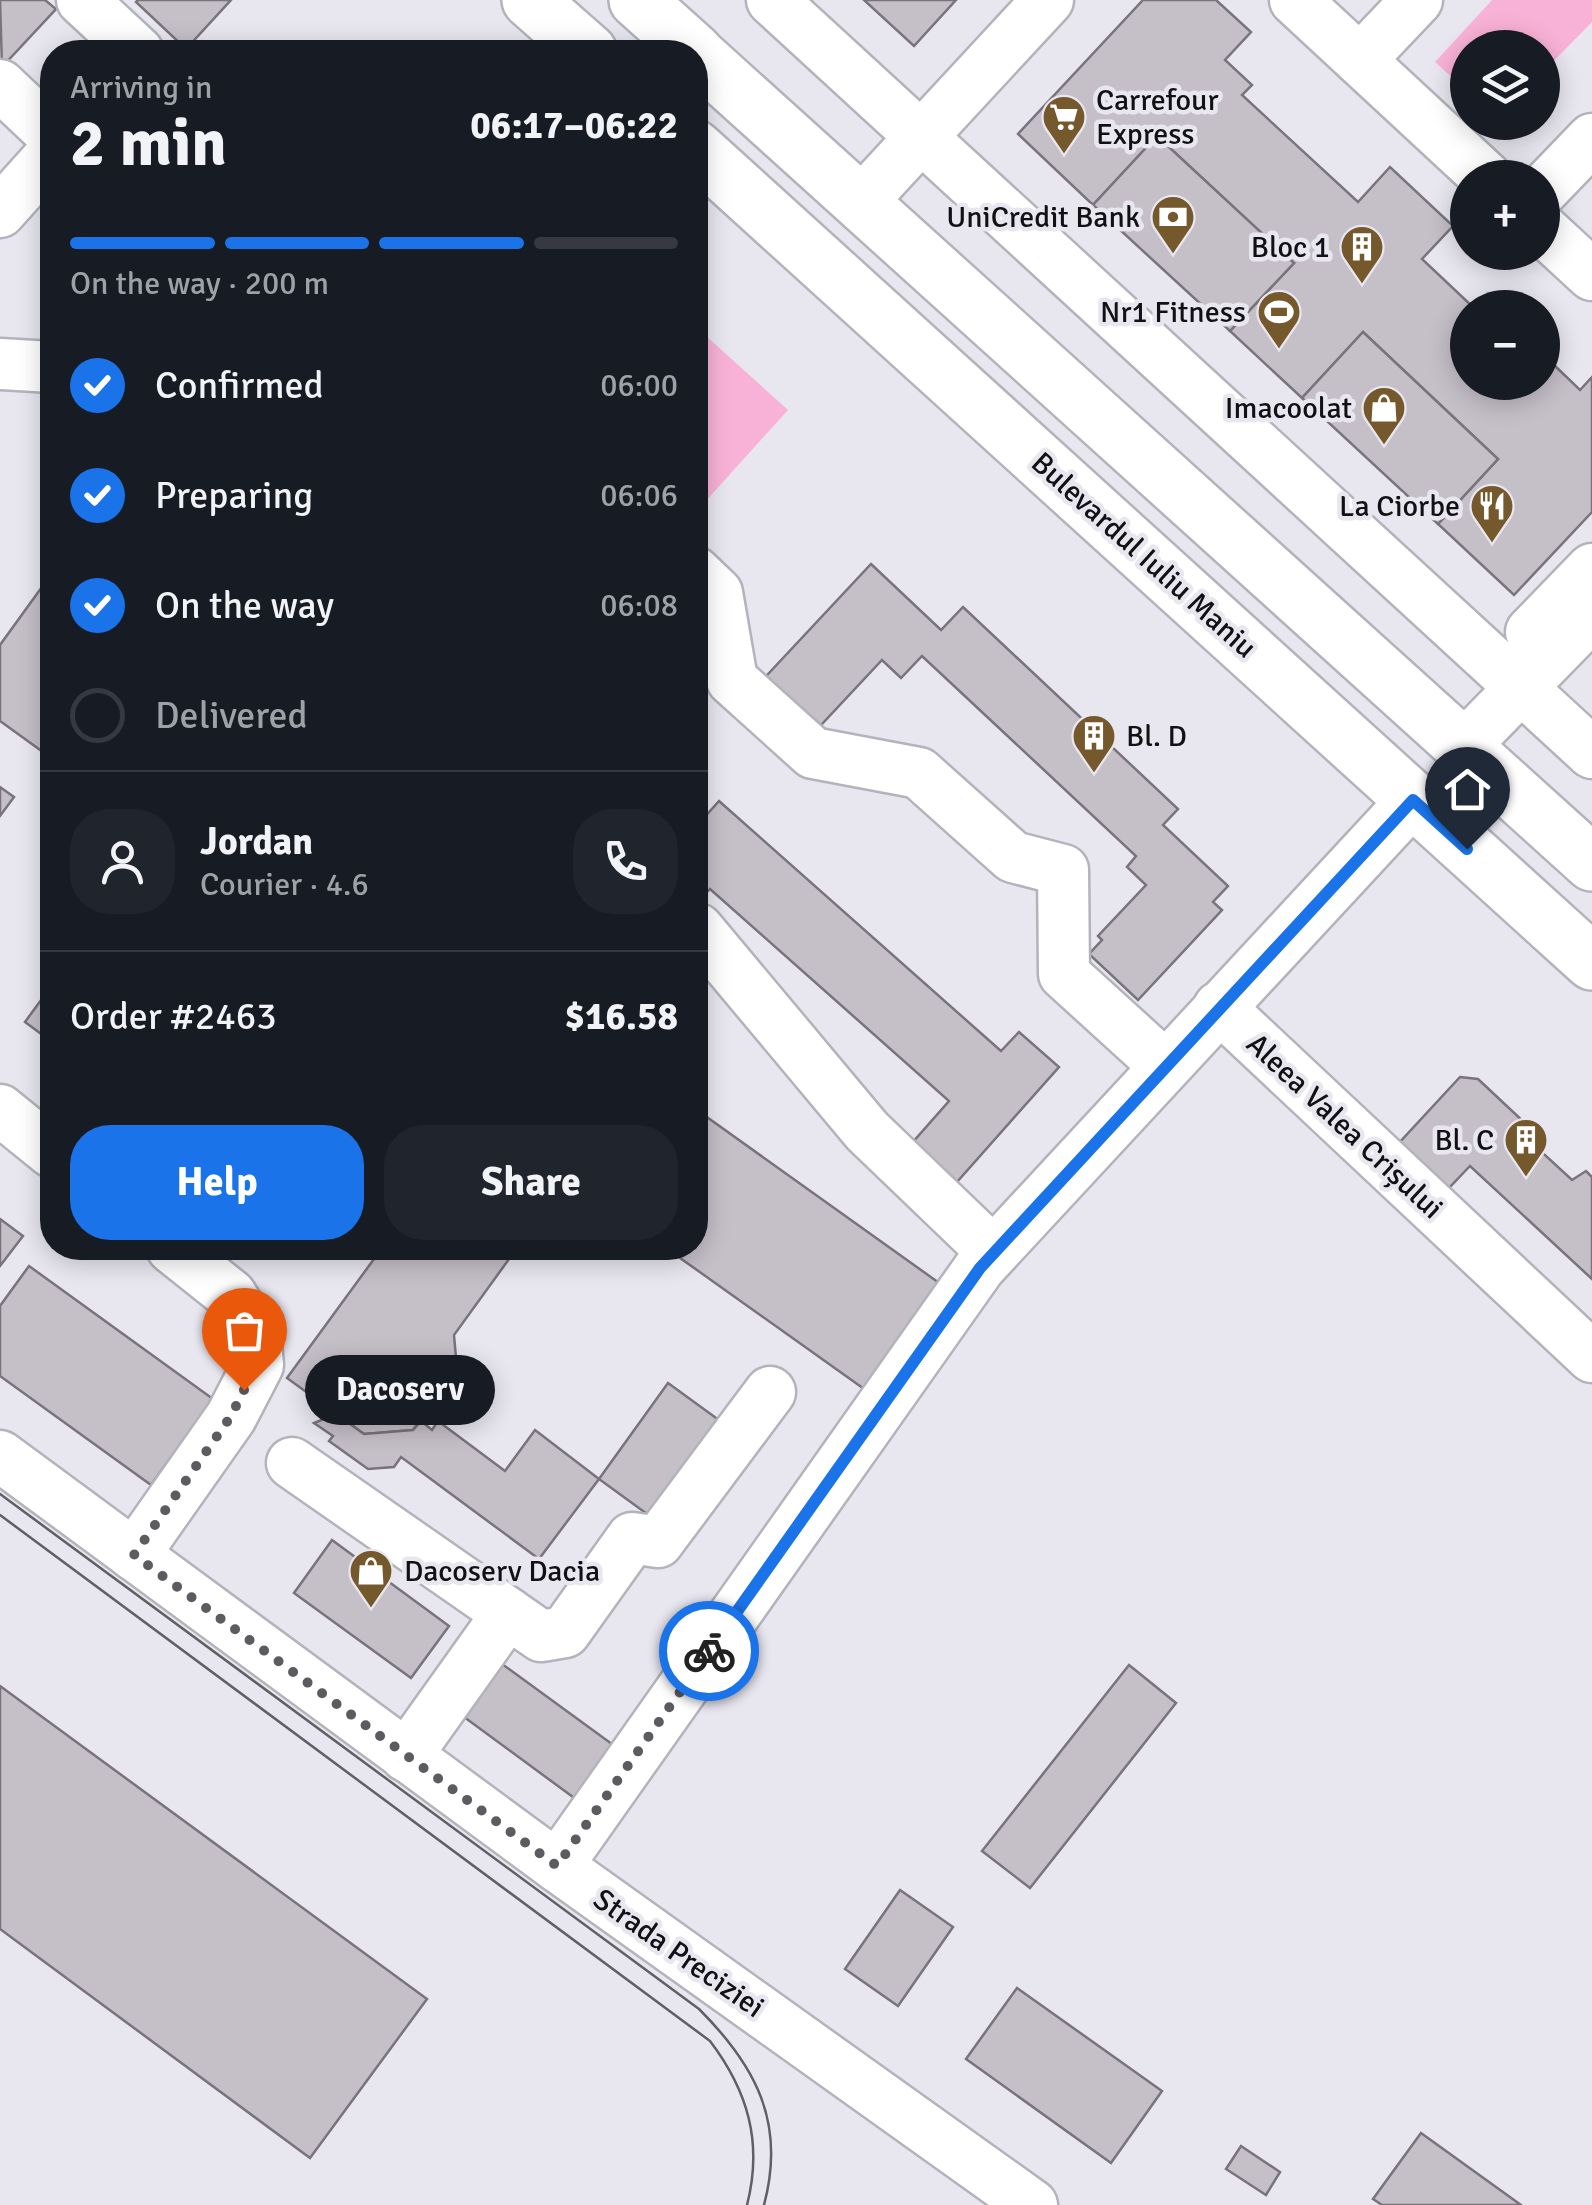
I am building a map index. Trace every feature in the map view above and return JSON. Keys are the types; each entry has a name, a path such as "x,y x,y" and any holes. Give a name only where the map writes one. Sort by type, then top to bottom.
{"main road":[{"path":"530,0 575,40"},
{"path":"637,0 681,40"},
{"path":"708,65 1592,864"},
{"name":"Bulevardul Iuliu Maniu","path":"708,160 1592,962"}],"street":[{"path":"82,0 125,40"},
{"path":"772,0 1592,754"},
{"path":"860,203 1048,0"},
{"path":"1296,0 1468,160"},
{"path":"1360,60 1417,0"},
{"path":"0,85 40,123"},
{"path":"1560,173 1592,140"},
{"path":"0,212 40,167"},
{"path":"1560,246 1592,275"},
{"path":"0,364 40,366"},
{"path":"1519,689 1526,637 1592,569"},
{"path":"708,584 717,593 732,680 812,753 920,772 1013,857 1064,870 1064,974 1164,1066"},
{"path":"1463,748 1592,614"},
{"path":"557,1866 993,1252 1413,800"},
{"path":"708,941 867,1130 993,1252"},
{"name":"Aleea Valea Crișului","path":"1218,1007 1592,1357"},
{"path":"0,1110 40,1142"},
{"path":"134,1555 231,1416 258,1365 255,1334 231,1295 187,1260"},
{"path":"292,1464 541,1636 565,1632 632,1538 658,1542 770,1392"},
{"name":"Strada Preciziei","path":"0,1456 557,1866 1032,2205"},
{"path":"406,1756 508,1613"},
{"name":"Strada Preciziei","path":"923,2128 1005,2205"}],"shaded area":[{"path":"1492,0 1592,0 1592,22 1560,55 1560,30 1464,30"},
{"path":"1450,46 1450,76 1435,62"},
{"path":"708,338 788,410 708,499"}],"building":[{"path":"0,0 45,0 56,9 2,67"},
{"path":"231,0 194,40 176,40 136,2"},
{"path":"864,0 956,0 914,46"},
{"name":"Bloc 1","path":"1143,0 1216,0 1251,32 1225,60 1252,85 1242,95 1358,202 1390,167 1450,223 1450,229 1422,259 1455,290 1450,290 1450,400 1560,400 1560,371 1580,390 1592,377 1592,512 1514,595 1438,524 1498,459 1363,332 1302,398 1230,331 1294,263 1157,136 1093,205 1018,134"},
{"path":"1157,136 1294,263 1230,331 1093,205"},
{"path":"1363,332 1498,459 1438,524 1302,398"},
{"name":"Bl. D","path":"871,564 941,630 963,607 1178,809 1163,825 1228,886 1213,902 1222,910 1138,1000 1089,954 1102,940 1098,936 1146,885 1127,867 1136,856 922,656 901,678 882,660 808,739 755,688"},
{"path":"40,590 40,750 0,721 0,645"},
{"path":"0,787 14,797 0,816"},
{"path":"719,801 1001,1051 1019,1032 1059,1067 949,1191 905,1151 949,1101 708,891 708,813"},
{"path":"40,1001 40,1033 25,1022"},
{"name":"Bl. C","path":"1460,1077 1478,1079 1541,1138 1534,1145 1572,1180 1586,1171 1592,1177 1592,1279 1470,1166 1448,1189 1399,1143"},
{"path":"708,1118 949,1290 874,1396 683,1260 708,1260"},
{"path":"0,1219 23,1236 0,1266"},
{"path":"373,1260 508,1260 454,1335 457,1369 413,1430 364,1434 287,1378"},
{"path":"29,1266 213,1399 151,1485 0,1376 0,1306"},
{"path":"668,1383 723,1423 654,1519 599,1479"},
{"path":"336,1414 364,1434 413,1430 421,1421 432,1430 438,1421 505,1471 535,1430 599,1479 539,1559 401,1457 394,1467 368,1469 329,1441 333,1436 314,1423"},
{"name":"Dacoserv Dacia","path":"332,1540 449,1626 411,1678 294,1593"},
{"path":"498,1661 616,1747 577,1800 460,1714"},
{"path":"1129,1665 1176,1703 1030,1888 982,1851"},
{"path":"0,1686 427,1999 310,2158 0,1929"},
{"path":"900,1890 953,1927 898,2006 845,1969"},
{"path":"1017,1988 1162,2091 1111,2163 966,2059"},
{"path":"1421,2133 1521,2205 1382,2205 1373,2199"},
{"path":"1241,2146 1280,2172 1266,2195 1226,2169"}],"tram line":[{"path":"0,1494 699,2009 736,2052 761,2098 771,2148 764,2205"},
{"path":"0,1515 710,2041 734,2079 749,2118 753,2160 747,2205"}],"way so far":[{"path":"244,1390 231,1416 134,1555 557,1866 709,1651"}],"place":[{"name":"Carrefour Express","path":"1064,155"},
{"name":"UniCredit Bank","path":"1173,255"},
{"name":"Bloc 1","path":"1362,285"},
{"name":"Nr1 Fitness","path":"1279,350"},
{"name":"Imacoolat","path":"1384,446"},
{"name":"La Ciorbe","path":"1492,544"},
{"name":"Bl. D","path":"1094,774"},
{"name":"Bl. C","path":"1526,1178"},
{"name":"Dacoserv","path":"244,1390"},
{"name":"Dacoserv Dacia","path":"371,1609"}],"route":[{"path":"709,1651 980,1268 1413,800 1467,849"}]}
